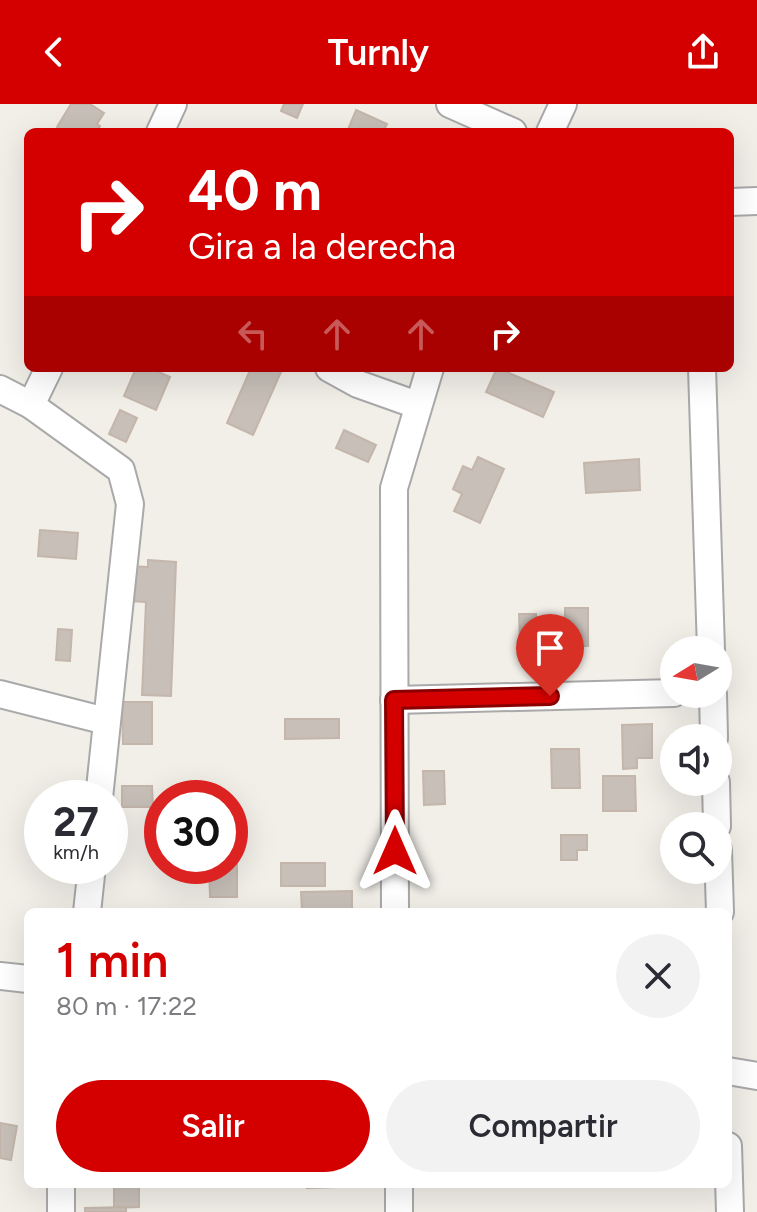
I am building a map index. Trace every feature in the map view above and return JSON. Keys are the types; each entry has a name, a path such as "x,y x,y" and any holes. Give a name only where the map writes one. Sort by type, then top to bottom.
{"street":[{"path":"162,128 173,104"},
{"path":"450,104 504,128"},
{"path":"552,128 563,104"},
{"path":"734,202 757,201"},
{"path":"31,405 47,372"},
{"path":"336,372 358,384 417,405"},
{"path":"395,908 394,488 429,372"},
{"path":"702,372 711,636"},
{"path":"0,389 31,405 121,470 130,504 101,780"},
{"path":"394,700 660,693"},
{"path":"0,694 106,721"},
{"path":"87,908 90,884"},
{"path":"719,884 720,908"},
{"path":"0,976 24,979"},
{"path":"732,1072 757,1076"},
{"path":"61,1188 61,1212"},
{"path":"399,1188 399,1212"},
{"path":"729,1188 730,1212"}],"building":[{"path":"71,104 90,104 104,113 97,124 99,128 57,127"},
{"path":"284,104 303,104 297,118 281,111"},
{"path":"356,110 387,124 385,128 349,128"},
{"path":"134,372 159,372 170,377 156,410 124,396"},
{"path":"249,372 281,372 253,435 227,423"},
{"path":"495,372 506,372 554,392 543,417 486,392"},
{"path":"120,410 137,418 126,442 109,434"},
{"path":"344,430 376,445 368,462 336,448"},
{"path":"478,457 504,469 480,523 454,511 462,494 453,489 463,466 472,470"},
{"path":"639,459 640,490 586,493 584,463"},
{"path":"40,530 78,533 76,559 38,556"},
{"path":"148,560 176,562 171,696 142,695 146,602 129,601 131,566 148,567"},
{"path":"565,608 588,608 588,646 565,646"},
{"path":"519,614 536,614 536,641 520,641"},
{"path":"58,629 72,630 70,661 56,660"},
{"path":"122,702 152,702 152,744 123,744"},
{"path":"285,719 339,719 339,738 285,739"},
{"path":"652,724 652,758 637,758 637,768 623,769 622,725"},
{"path":"551,749 579,749 580,788 552,788"},
{"path":"423,771 444,771 445,804 424,805"},
{"path":"603,776 635,776 636,811 603,811"},
{"path":"128,786 144,786 144,807 128,807"},
{"path":"561,835 587,835 587,850 577,850 577,860 561,860"},
{"path":"281,863 325,863 325,886 281,886"},
{"path":"210,884 237,884 237,897 210,897"},
{"path":"352,891 352,908 302,908 301,892"},
{"path":"0,1123 17,1126 11,1160 0,1158"},
{"path":"114,1188 139,1188 139,1207 114,1208"},
{"path":"126,1207 126,1212 85,1212 85,1208"}],"route":[{"path":"395,851 394,700 550,696"}]}
